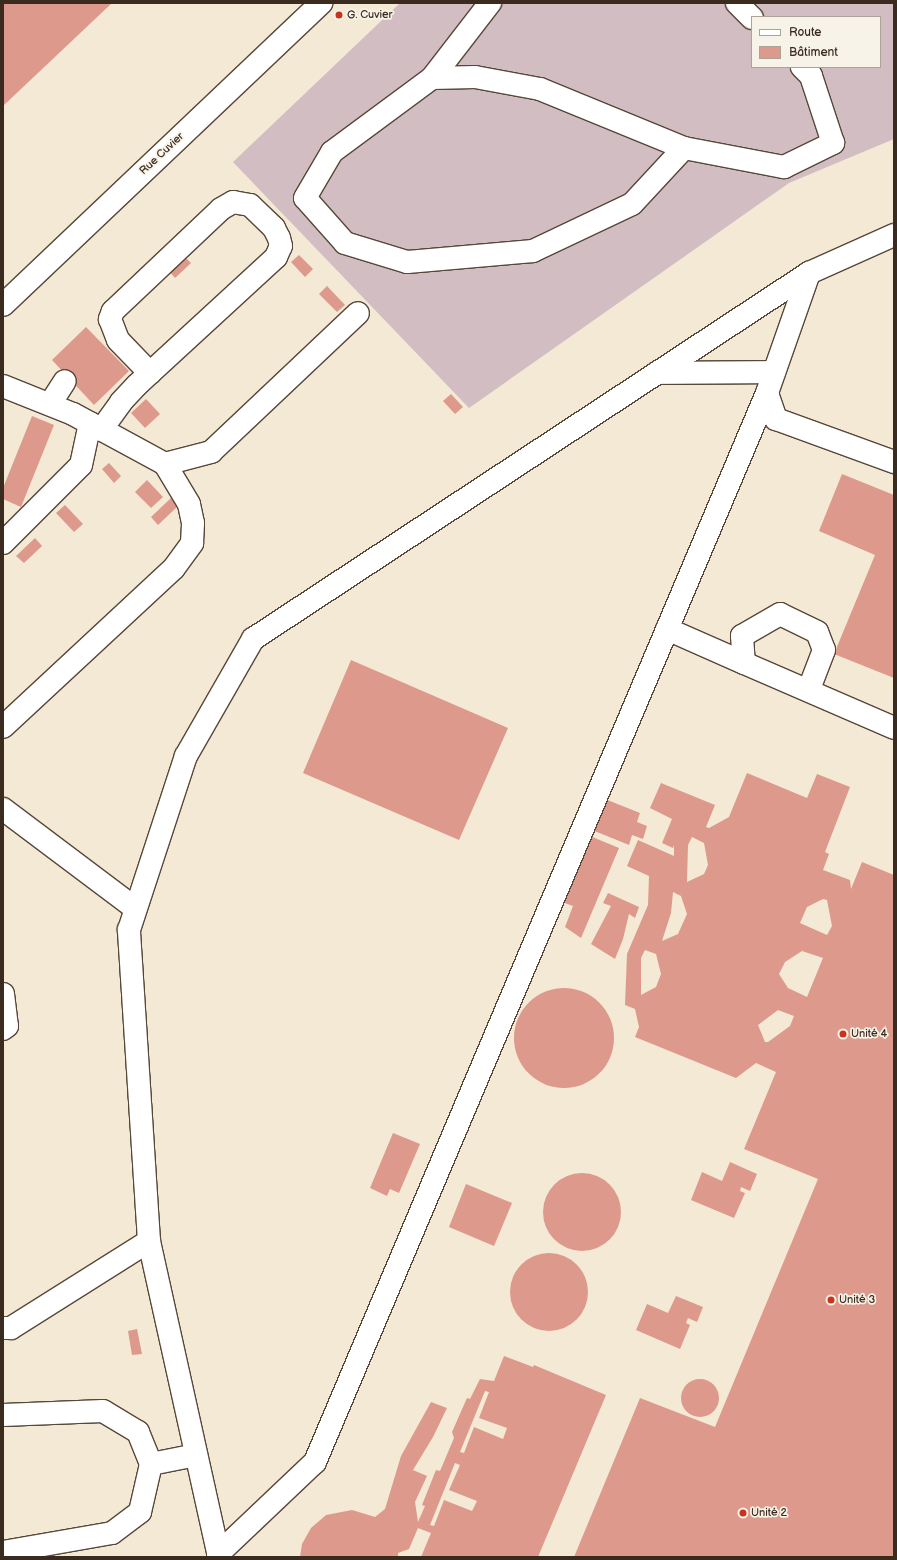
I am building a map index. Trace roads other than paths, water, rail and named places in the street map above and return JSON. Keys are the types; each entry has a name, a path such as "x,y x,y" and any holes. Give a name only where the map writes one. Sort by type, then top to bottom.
{"street":[{"name":"Rue Cuvier","path":"3,305 321,3"},
{"path":"490,3 432,78 332,152 306,198 345,243 407,262 533,251 632,204 684,148"},
{"path":"737,3 751,17"},
{"path":"432,78 475,77 540,89 684,148 784,168 833,143 811,76 803,68"},
{"path":"3,543 80,465 96,426 150,373 276,257 281,246 274,228 250,206 233,202 221,209 113,311 110,319 118,340 150,373"},
{"path":"218,1556 149,1241 128,930 186,756 254,639 808,273 894,235"},
{"path":"218,1556 315,1462 767,393 808,273"},
{"path":"164,464 211,452 358,312"},
{"path":"657,373 774,372"},
{"path":"50,404 65,381"},
{"path":"3,727 174,568 192,543 193,523 189,504 164,464 96,426 50,404 10,388"},
{"path":"767,393 776,419 894,462"},
{"path":"744,663 742,636 780,614 817,632 824,650 809,689"},
{"path":"667,629 744,663 809,689 894,728"},
{"path":"3,809 136,908"},
{"path":"3,994 7,1026 3,1029"},
{"path":"3,1328 11,1328 149,1241"},
{"path":"3,1415 103,1411 138,1432 151,1464 140,1512 112,1533 3,1552"},
{"path":"151,1464 196,1455"}],"place":[{"name":"G. Cuvier","path":"339,15"},
{"name":"Unité 4","path":"843,1034"},
{"name":"Unité 3","path":"831,1300"},
{"name":"Unité 2","path":"743,1513"}]}
